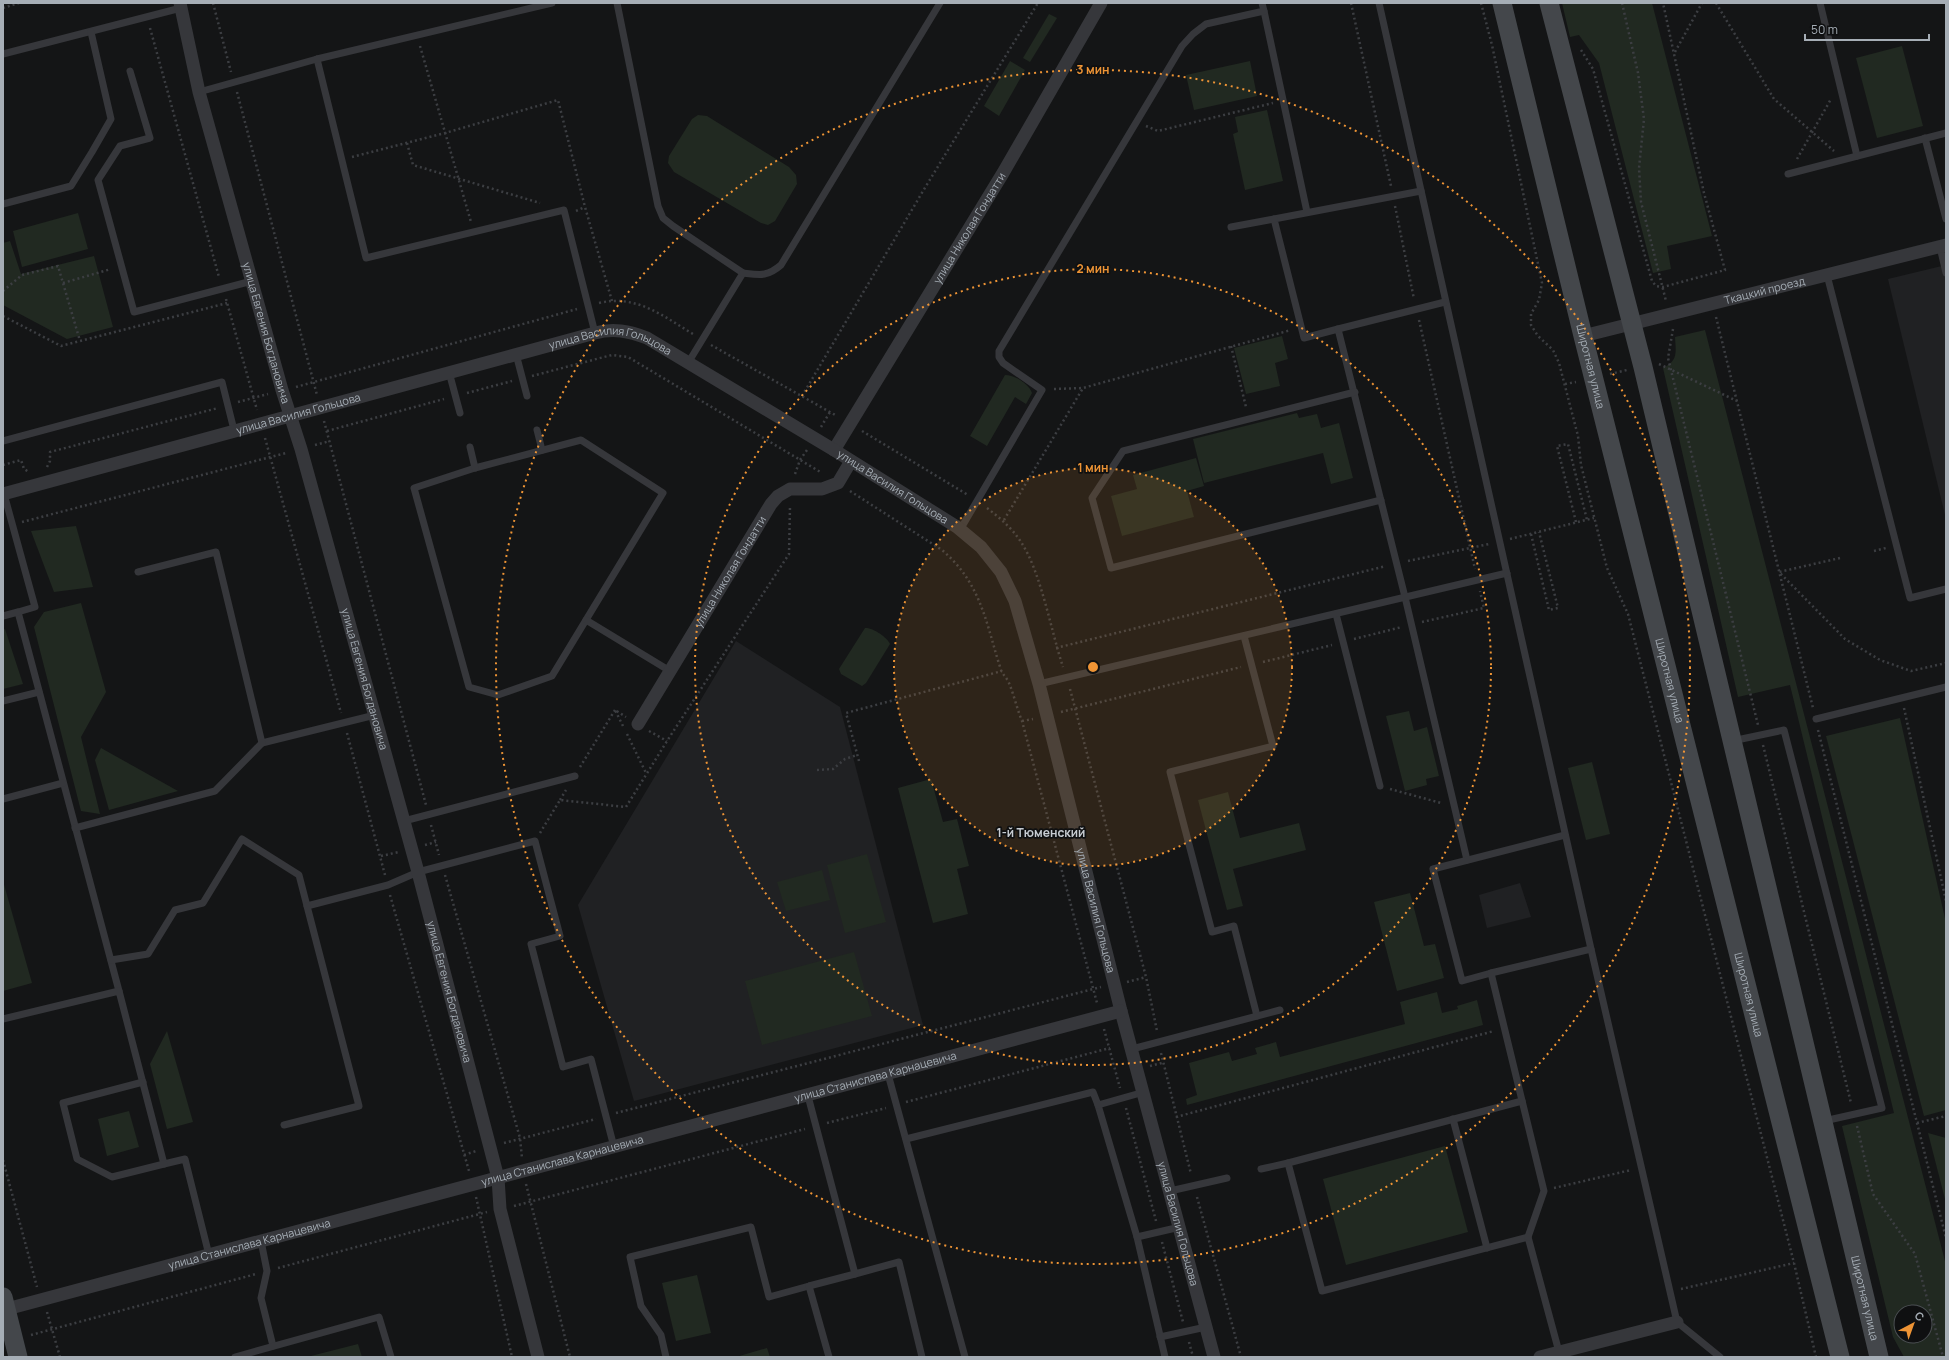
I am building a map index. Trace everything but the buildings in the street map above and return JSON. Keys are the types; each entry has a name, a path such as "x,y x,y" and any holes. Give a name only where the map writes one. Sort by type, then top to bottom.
{"main road":[{"name":"Широтная улица","path":"1502,3 1840,1357"},
{"name":"Широтная улица","path":"1549,3 1631,324 1824,1122 1879,1357"},
{"path":"4,1306 18,1357"}],"street":[{"name":"улица Николая Гондатти","path":"834,450 1003,173 1101,3"},
{"name":"улица Евгения Богдановича","path":"180,6 199,92 282,390 301,449 418,872 498,1178 500,1209 538,1357"},
{"name":"Ткацкий проезд","path":"1584,336 1943,246"},
{"name":"улица Василия Гольцова","path":"3,494 234,430 610,330 636,333 834,450 960,530 981,547 992,559 1009,586 1015,601 1039,684 1121,1011 1214,1357"},
{"path":"790,489 822,489 838,483 851,461"},
{"name":"улица Николая Гондатти","path":"638,724 771,504 778,496 790,489"},
{"name":"улица Станислава Карнацевича","path":"4,1306 42,1300 1121,1011"},
{"path":"1540,1357 1678,1322"}],"lane":[{"path":"199,92 317,60 552,3"},
{"path":"617,3 658,206 663,218 743,273 760,276 772,273 782,265 940,3"},
{"path":"1262,3 1307,212"},
{"path":"1379,3 1565,835 1670,1291 1678,1322 1720,1357"},
{"path":"1820,3 1858,156"},
{"path":"3,54 147,18 180,6"},
{"path":"960,530 976,500 1042,390 1003,363 999,356 999,351 1182,46 1193,34 1206,24 1264,11"},
{"path":"3,204 71,186 111,119 91,32"},
{"path":"317,60 366,258 564,210 595,333"},
{"path":"130,71 150,138 120,146 98,180 134,312 252,281"},
{"path":"1788,174 1946,133"},
{"path":"1925,138 1946,219"},
{"path":"1231,227 1421,191"},
{"path":"1274,219 1304,338 1445,302"},
{"path":"1943,246 1946,273"},
{"path":"688,363 743,273"},
{"path":"1827,275 1910,598 1946,589"},
{"path":"1338,329 1397,563 1467,860"},
{"path":"516,354 527,396"},
{"path":"449,372 460,412"},
{"path":"3,441 222,382 234,430"},
{"path":"1355,392 1123,451 1092,498 1111,568 1381,500"},
{"path":"537,430 542,450"},
{"path":"581,440 663,493 552,676 498,695 469,687 414,488 475,468 542,450 581,440"},
{"path":"470,447 475,468"},
{"path":"3,494 35,607 3,616"},
{"path":"138,572 216,552 262,743"},
{"path":"1039,684 1507,573"},
{"path":"18,612 164,1164"},
{"path":"1336,614 1380,786"},
{"path":"586,620 670,671"},
{"path":"1244,636 1273,746 1170,772 1212,932 1234,926 1257,1016"},
{"path":"1816,719 1946,687"},
{"path":"3,701 39,692"},
{"path":"75,828 215,790 262,743 375,715"},
{"path":"1731,742 1784,730 1882,1108 1824,1122"},
{"path":"404,821 575,776"},
{"path":"3,799 63,783"},
{"path":"1565,835 1433,869 1462,981 1591,949"},
{"path":"110,960 148,954 175,910 203,903 242,839 299,875 359,1106 284,1125"},
{"path":"307,906 388,885 418,872 535,841 560,936 531,944 564,1067 591,1060 614,1147"},
{"path":"1491,973 1544,1191 1528,1237 1559,1352"},
{"path":"3,1019 119,991"},
{"path":"1132,1048 1280,1010"},
{"path":"888,1074 965,1357"},
{"path":"143,1082 63,1103 77,1159 112,1177 185,1159 209,1255"},
{"path":"906,1139 1093,1092 1137,1237 1165,1357"},
{"path":"1098,1105 1144,1092"},
{"path":"808,1096 855,1274"},
{"path":"1261,1169 1522,1101"},
{"path":"1453,1119 1487,1248"},
{"path":"1288,1163 1322,1291 1528,1237"},
{"path":"1170,1191 1227,1178"},
{"path":"666,1357 661,1335 641,1306 630,1257 750,1227 769,1297 899,1262 922,1357"},
{"path":"1137,1237 1180,1228"},
{"path":"261,1241 266,1271 261,1298 273,1346"},
{"path":"809,1286 829,1357"},
{"path":"235,1357 379,1317 391,1357"},
{"path":"1160,1337 1206,1327"}],"path":[{"path":"3,8 19,3"},
{"path":"213,3 442,866 520,1138 523,1172 529,1202 570,1357"},
{"path":"802,396 926,186 1038,3"},
{"path":"1022,721 1484,608 1416,309 1394,196 1351,3"},
{"path":"1481,3 1492,45 1542,283 1539,300 1531,314 1531,325 1538,336 1553,350 1559,363 1578,436 1581,465 1594,518 1607,568 1628,614 1794,1263 1816,1357"},
{"path":"1622,3 1638,73 1644,119 1639,168 1641,202 1662,287"},
{"path":"1576,44 1593,69 1652,281 1656,286 1662,287 1725,270 1704,193 1675,52 1663,3"},
{"path":"1675,52 1702,3"},
{"path":"1716,3 1774,99 1844,160"},
{"path":"147,18 382,856 388,885 473,1184 512,1357"},
{"path":"418,36 473,232"},
{"path":"1788,174 1840,83"},
{"path":"342,159 445,133 558,100 585,207 612,301"},
{"path":"1137,122 1158,130 1283,101"},
{"path":"407,143 413,165 564,210"},
{"path":"3,291 22,275 58,266 80,341"},
{"path":"63,283 121,266"},
{"path":"46,469 50,460 50,452 314,382 588,306 612,301 632,302 647,307 702,340 830,412 976,500 1004,520 1022,543 1033,567 1056,648 1076,708 1146,977 1159,1040 1162,1063 1241,1357"},
{"path":"3,316 61,346 227,303"},
{"path":"1709,319 1716,317 1946,1238"},
{"path":"1680,326 1673,328 1668,358 1670,368 1873,1194 1915,1254 1943,1357"},
{"path":"1042,390 1083,388 1231,346 1301,328"},
{"path":"1231,346 1249,419"},
{"path":"327,431 604,356 612,355 628,357 838,483 942,550 953,559 968,579 980,600 998,655"},
{"path":"1656,364 1661,364 1670,368 1737,401"},
{"path":"1004,520 1083,388"},
{"path":"560,800 626,807 667,740 789,554 790,489 800,460 830,412"},
{"path":"12,524 330,441"},
{"path":"1576,522 1557,446 1568,444 1587,520"},
{"path":"3,465 21,460 24,469 32,474"},
{"path":"1056,648 1397,563 1471,548 1594,518"},
{"path":"1531,534 1550,610 1558,608 1539,532"},
{"path":"1779,572 1840,558"},
{"path":"1779,572 1845,638 1880,660 1911,672 1946,663"},
{"path":"859,761 846,713 1002,672"},
{"path":"1902,698 1946,902"},
{"path":"535,841 615,710"},
{"path":"817,770 833,769 845,759 857,755"},
{"path":"1380,786 1454,806"},
{"path":"464,1155 520,1138 1093,988 1115,985 1146,977"},
{"path":"1176,1117 1504,1029"},
{"path":"480,1214 1110,1048"},
{"path":"1917,1123 1946,1116"},
{"path":"3,1160 34,1276 53,1329 60,1357"},
{"path":"1544,1191 1642,1168"},
{"path":"1670,1291 1794,1263"}],"shaded area":[{"path":"1562,3 1652,3 1712,236 1667,246 1671,269 1653,273 1599,63 1579,35 1570,37"},
{"path":"1049,14 1057,18 1030,62 1023,58"},
{"path":"1902,46 1923,126 1877,138 1856,58"},
{"path":"1010,61 1025,70 999,116 984,106"},
{"path":"1250,61 1257,96 1194,110 1186,75"},
{"path":"1267,110 1283,181 1245,190 1233,134 1238,132 1235,117"},
{"path":"698,115 707,116 789,167 796,175 797,184 775,221 768,225 761,223 674,172 668,163 669,156 692,119"},
{"path":"78,213 88,249 22,267 13,231"},
{"path":"10,241 21,274 94,256 113,327 67,339 3,305 3,243"},
{"path":"1946,265 1946,519 1888,279"},
{"path":"1705,330 1946,1265 1946,1357 1904,1357 1897,1344 1933,1344 1933,1304 1893,1304 1893,1337 1842,1126 1894,1113 1790,685 1738,697 1663,368 1674,359 1676,348 1675,337"},
{"path":"1282,336 1288,359 1275,363 1280,386 1246,394 1234,348"},
{"path":"1005,375 1009,375 1021,381 1028,386 1032,393 1026,404 1015,397 987,446 970,436"},
{"path":"1297,413 1299,418 1317,414 1321,428 1339,423 1353,478 1331,484 1323,453 1204,483 1193,439"},
{"path":"1196,458 1204,486 1187,491 1194,517 1122,536 1111,496 1137,489 1133,475"},
{"path":"76,526 93,587 54,592 31,531"},
{"path":"81,603 106,692 81,737 100,814 81,811 34,627 44,612"},
{"path":"865,628 879,633 886,638 890,644 866,683 862,686 841,674 839,669"},
{"path":"5,629 23,684 3,689 3,630"},
{"path":"736,641 840,707 923,1025 634,1101 578,905"},
{"path":"1409,711 1414,731 1427,727 1439,776 1426,779 1427,785 1405,791 1386,716"},
{"path":"1900,718 1946,923 1946,1110 1924,1116 1826,736"},
{"path":"101,748 178,791 109,810 95,760"},
{"path":"1592,762 1610,834 1586,840 1568,768"},
{"path":"931,779 943,822 957,819 969,866 957,869 968,914 933,923 898,788"},
{"path":"1228,792 1240,838 1299,823 1306,850 1233,869 1243,906 1227,910 1198,800"},
{"path":"867,854 886,922 845,933 827,865"},
{"path":"822,870 830,900 786,911 777,882"},
{"path":"3,881 32,983 3,991"},
{"path":"1520,883 1531,917 1487,928 1479,895"},
{"path":"1410,893 1424,946 1435,944 1444,978 1397,991 1374,902"},
{"path":"854,952 872,1016 762,1045 745,981"},
{"path":"1437,992 1442,1013 1458,1009 1457,1006 1477,1000 1483,1025 1187,1105 1186,1099 1197,1095 1189,1063 1229,1052 1232,1061 1257,1054 1255,1048 1276,1042 1280,1057 1405,1024 1400,1002"},
{"path":"167,1031 193,1122 167,1129 150,1064"},
{"path":"129,1111 139,1147 107,1156 98,1119"},
{"path":"1928,1133 1946,1138 1946,1203"},
{"path":"1445,1146 1468,1232 1346,1265 1323,1179"},
{"path":"697,1275 711,1333 676,1341 662,1283"},
{"path":"358,1344 362,1357 307,1357"},
{"path":"767,1348 770,1357 736,1357"}],"district":[{"name":"1-й Тюменский","path":"1041,833"}]}
